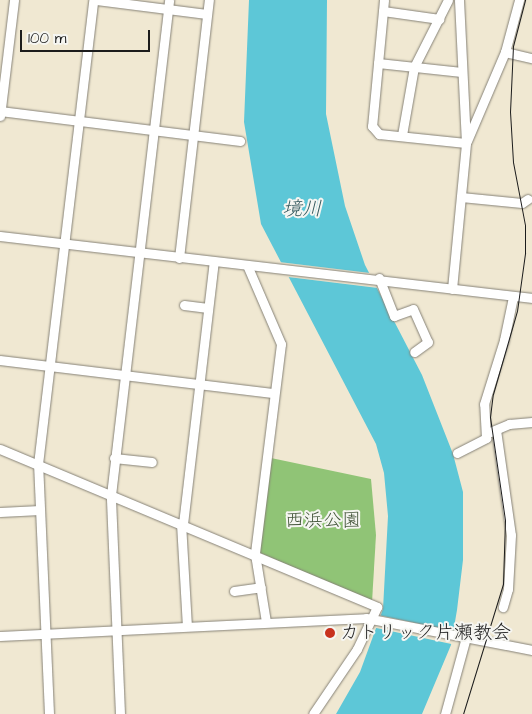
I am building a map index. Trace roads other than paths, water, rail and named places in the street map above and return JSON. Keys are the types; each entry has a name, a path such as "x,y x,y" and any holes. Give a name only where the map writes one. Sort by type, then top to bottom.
{"street":[{"path":"0,116 14,0"},
{"path":"49,714 38,464 93,0"},
{"path":"97,0 169,4 206,14"},
{"path":"179,258 209,0"},
{"path":"384,0 372,126 379,134 466,143"},
{"path":"402,136 414,66 448,0"},
{"path":"452,289 466,143 459,0"},
{"path":"466,143 505,52 519,0"},
{"path":"120,714 111,495 169,4"},
{"path":"383,11 439,18"},
{"path":"505,52 532,58"},
{"path":"378,62 462,72"},
{"path":"0,111 240,141"},
{"path":"462,197 522,203 528,200"},
{"path":"0,236 247,266 374,278 532,298"},
{"path":"187,626 182,523 214,262"},
{"path":"247,266 281,344 255,554 266,622"},
{"path":"374,278 394,316 413,310 428,342 414,352"},
{"path":"457,453 485,440 484,404 504,340 513,297"},
{"path":"184,305 208,308"},
{"path":"0,360 274,392"},
{"path":"485,434 509,424 532,422"},
{"path":"496,430 511,535 508,589 503,607"},
{"path":"0,448 182,523 376,607 373,622 357,660"},
{"path":"114,458 152,462"},
{"path":"0,512 40,510"},
{"path":"234,591 261,588"},
{"path":"0,636 266,622 373,622 532,650"},
{"path":"313,714 373,622"},
{"path":"445,714 466,637"}],"water":[{"name":"境川","path":"249,0 327,0 326,114 345,206 365,265 422,375 453,454 463,492 463,560 451,645 422,714 336,714 360,672 383,609 388,516 384,473 376,444 261,224 244,122"}],"tram line":[{"path":"463,714 503,584 505,520 490,417 493,394 517,311 525,253 525,225 513,162 510,112 513,46 525,0"}],"place":[{"name":"カトリック片瀬教会","path":"330,633"}],"park label":[{"name":"西浜公園","path":"323,521"}]}
